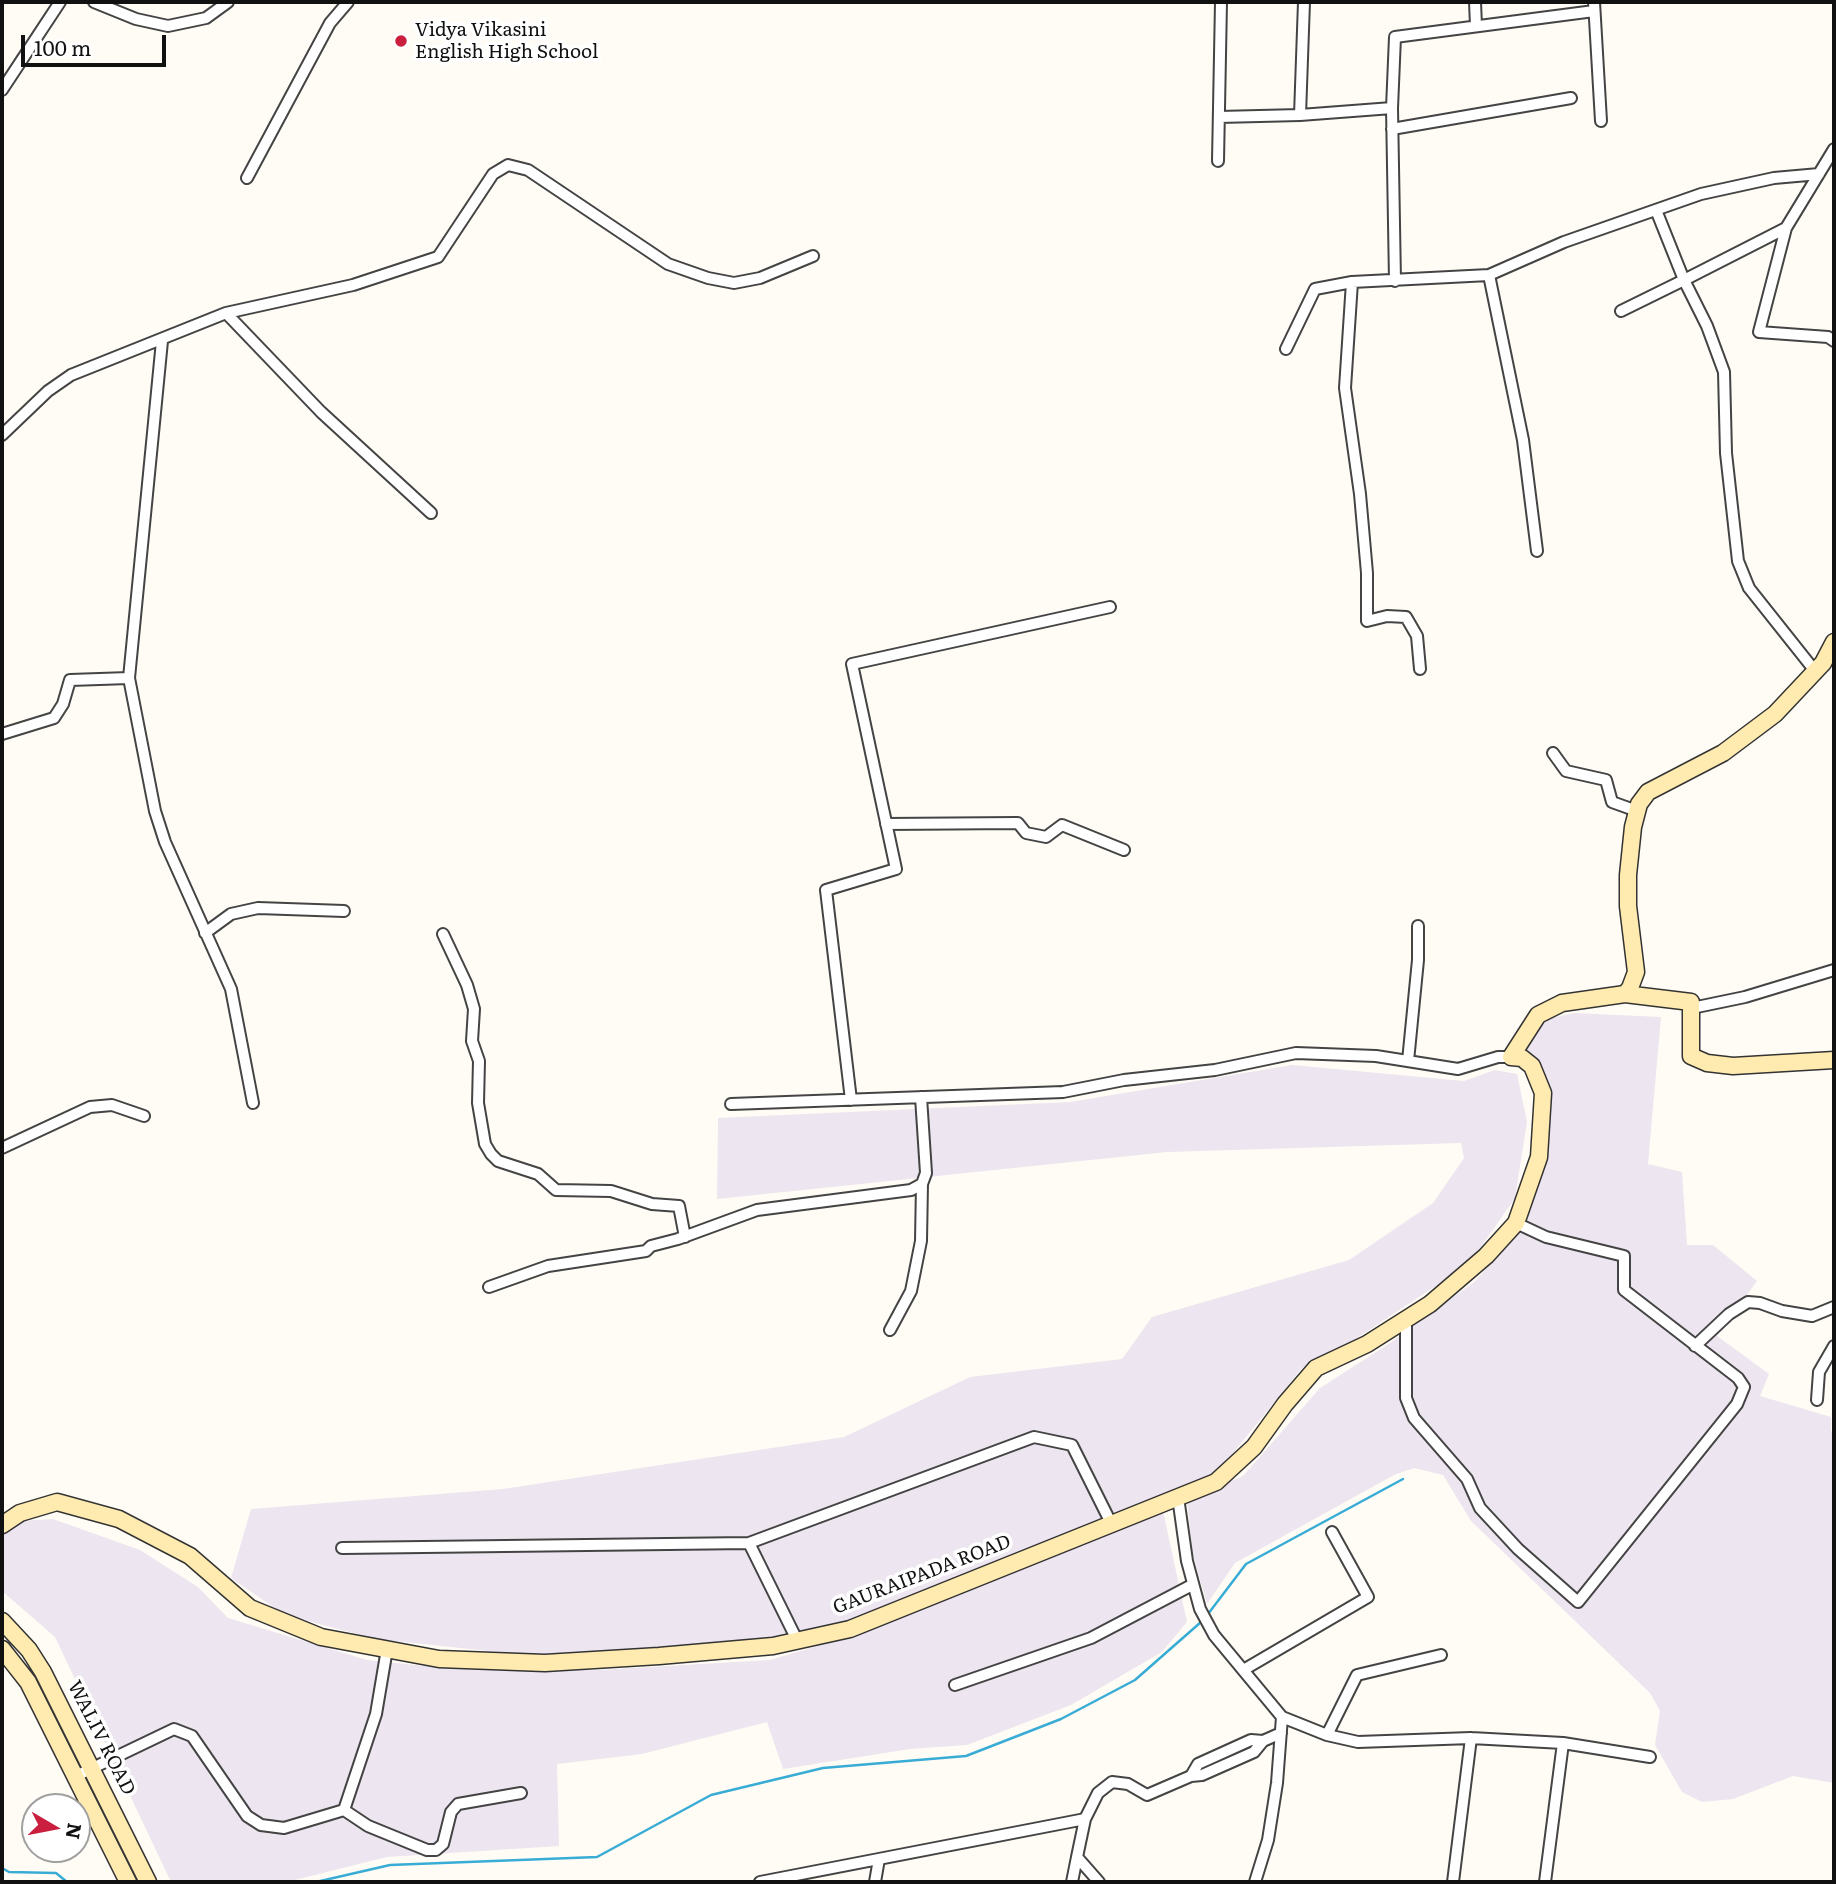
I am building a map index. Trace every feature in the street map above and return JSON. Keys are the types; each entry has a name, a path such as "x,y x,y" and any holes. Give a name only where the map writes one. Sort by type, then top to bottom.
{"street":[{"path":"2,90 60,2"},
{"path":"94,2 136,19 168,26 206,18 228,2"},
{"path":"247,178 330,23 348,2"},
{"path":"1218,160 1221,2"},
{"path":"1300,116 1304,2"},
{"path":"1475,2 1476,26"},
{"path":"1395,281 1392,108 1395,37 1594,7 1601,121"},
{"path":"1392,129 1571,98"},
{"path":"1219,117 1300,116 1392,108"},
{"path":"1834,149 1786,228 1759,332 1828,337 1834,341"},
{"path":"2,435 48,391 71,375 162,341 226,313 353,285 438,257 493,174 508,165 528,170 668,264 708,278 734,283 760,278 813,256"},
{"path":"1286,349 1315,289 1352,282 1489,275 1564,242 1701,194 1774,178 1819,174"},
{"path":"1656,210 1684,280 1707,326 1724,372 1726,453 1738,561 1749,588 1815,671"},
{"path":"1621,311 1786,228"},
{"path":"1489,275 1523,440 1536,551"},
{"path":"1352,282 1345,388 1360,494 1367,573 1367,621 1387,616 1406,618 1417,636 1420,669"},
{"path":"226,313 321,412 431,513"},
{"path":"162,341 129,678 155,811 230,989 253,1103"},
{"path":"851,1100 826,890 896,869 852,664 1110,607"},
{"path":"1625,995 1636,972 1628,905 1630,851 1637,811 1648,792 1723,753 1775,714 1815,671 1834,643"},
{"path":"2,734 54,718 63,704 70,680 129,678"},
{"path":"1553,753 1566,771 1606,780 1612,802 1637,811"},
{"path":"886,824 1018,823 1026,833 1046,837 1062,825 1124,850"},
{"path":"205,933 231,914 258,908 344,911"},
{"path":"1408,1061 1418,960 1418,926"},
{"path":"443,934 467,985 474,1009 472,1041 479,1061 478,1103 485,1144 491,1154 498,1161 537,1174 556,1190 611,1192 652,1204 679,1206 685,1237"},
{"path":"1692,1008 1745,998 1834,970"},
{"path":"731,1104 1063,1092 1124,1080 1215,1070 1296,1053 1376,1056 1458,1069 1498,1057 1511,1057 1538,1015 1562,1003 1625,995 1692,1002 1691,1056 1707,1063 1733,1066 1834,1060"},
{"name":"GAURAIPADA ROAD","path":"2,1525 20,1513 57,1502 119,1519 190,1556 250,1608 321,1637 439,1659 545,1663 659,1656 773,1646 850,1629 1216,1482 1254,1447 1284,1404 1316,1368 1367,1344 1430,1304 1486,1256 1516,1223 1539,1157 1543,1093 1532,1066 1522,1058 1511,1057"},
{"path":"890,1330 911,1291 920,1241 922,1184 926,1173 920,1097"},
{"path":"2,1148 90,1107 112,1105 145,1116"},
{"path":"489,1287 548,1266 646,1251 651,1246 685,1237 757,1210 911,1190 922,1184"},
{"path":"1406,1319 1406,1398 1414,1418 1466,1479 1480,1508 1518,1549 1578,1602 1743,1394 1744,1387 1738,1378 1624,1290 1624,1256 1546,1237 1516,1223"},
{"path":"1695,1346 1729,1314 1748,1303 1760,1303 1782,1311 1812,1316 1834,1307"},
{"path":"1816,1400 1819,1372 1834,1346"},
{"path":"342,1548 750,1543 1034,1437 1072,1446 1111,1523"},
{"path":"1178,1497 1192,1585 1200,1609 1214,1635 1245,1669 1282,1717 1327,1735 1359,1742 1471,1738 1563,1743 1650,1758"},
{"path":"1245,1669 1368,1597 1332,1532"},
{"path":"750,1543 797,1640"},
{"path":"955,1685 1090,1638 1192,1585"},
{"name":"WALIV ROAD","path":"2,1621 29,1650 43,1672 148,1882"},
{"name":"WALIV ROAD","path":"2,1649 27,1682 128,1882"},
{"path":"344,1810 376,1714 387,1649"},
{"path":"1327,1735 1357,1675 1441,1655"},
{"path":"1255,1882 1270,1829 1282,1717"},
{"path":"76,1776 174,1729 192,1736 247,1816 261,1825 285,1828 344,1810"},
{"path":"1072,1882 1085,1819 1098,1793 1112,1782 1128,1784 1147,1796 1191,1776 1198,1764 1251,1740 1263,1741 1281,1733"},
{"path":"1453,1882 1471,1738"},
{"path":"1545,1882 1563,1743"},
{"path":"344,1810 368,1826 427,1850 436,1850 443,1844 452,1812 458,1804 521,1793"},
{"path":"760,1882 1085,1819"},
{"path":"1077,1857 1099,1882"},
{"path":"875,1882 879,1859"}],"shaded area":[{"path":"1574,1013 1661,1017 1648,1164 1682,1172 1687,1245 1713,1245 1757,1281 1717,1336 1769,1374 1760,1396 1831,1417 1831,1431 1834,1433 1834,1783 1793,1776 1733,1799 1702,1802 1682,1792 1655,1745 1660,1711 1650,1693 1471,1521 1443,1475 1414,1468 1394,1475 1235,1563 1207,1604 1192,1552 1187,1500 1243,1476 1320,1388 1387,1345 1474,1282 1515,1238 1536,1187 1546,1102 1522,1051 1543,1020"},
{"path":"1292,1065 1464,1081 1495,1070 1517,1074 1527,1122 1515,1198 1469,1264 1354,1340 1302,1368 1229,1458 1203,1482 839,1628 773,1641 535,1656 376,1639 285,1615 231,1578 251,1509 503,1489 844,1437 970,1377 1122,1359 1152,1317 1349,1260 1433,1203 1464,1158 1461,1143 1167,1152 717,1199 718,1118 1070,1102"},
{"path":"1163,1511 1187,1622 1162,1652 1071,1705 967,1745 910,1749 783,1769 767,1722 642,1754 557,1764 559,1846 387,1857 287,1882 171,1882 55,1637 2,1591 2,1536 21,1521 53,1519 140,1550 198,1587 228,1618 367,1660 454,1669 599,1670 770,1660 851,1636"}],"waterway":[{"path":"1208,1614 1246,1564 1403,1479"},
{"path":"316,1882 390,1865 597,1857 711,1795 823,1768 966,1756 1061,1719 1135,1680 1201,1622"},
{"path":"2,1868 9,1872 56,1873 67,1882"}],"place":[{"name":"Vidya Vikasini English High School","path":"401,41"}]}
